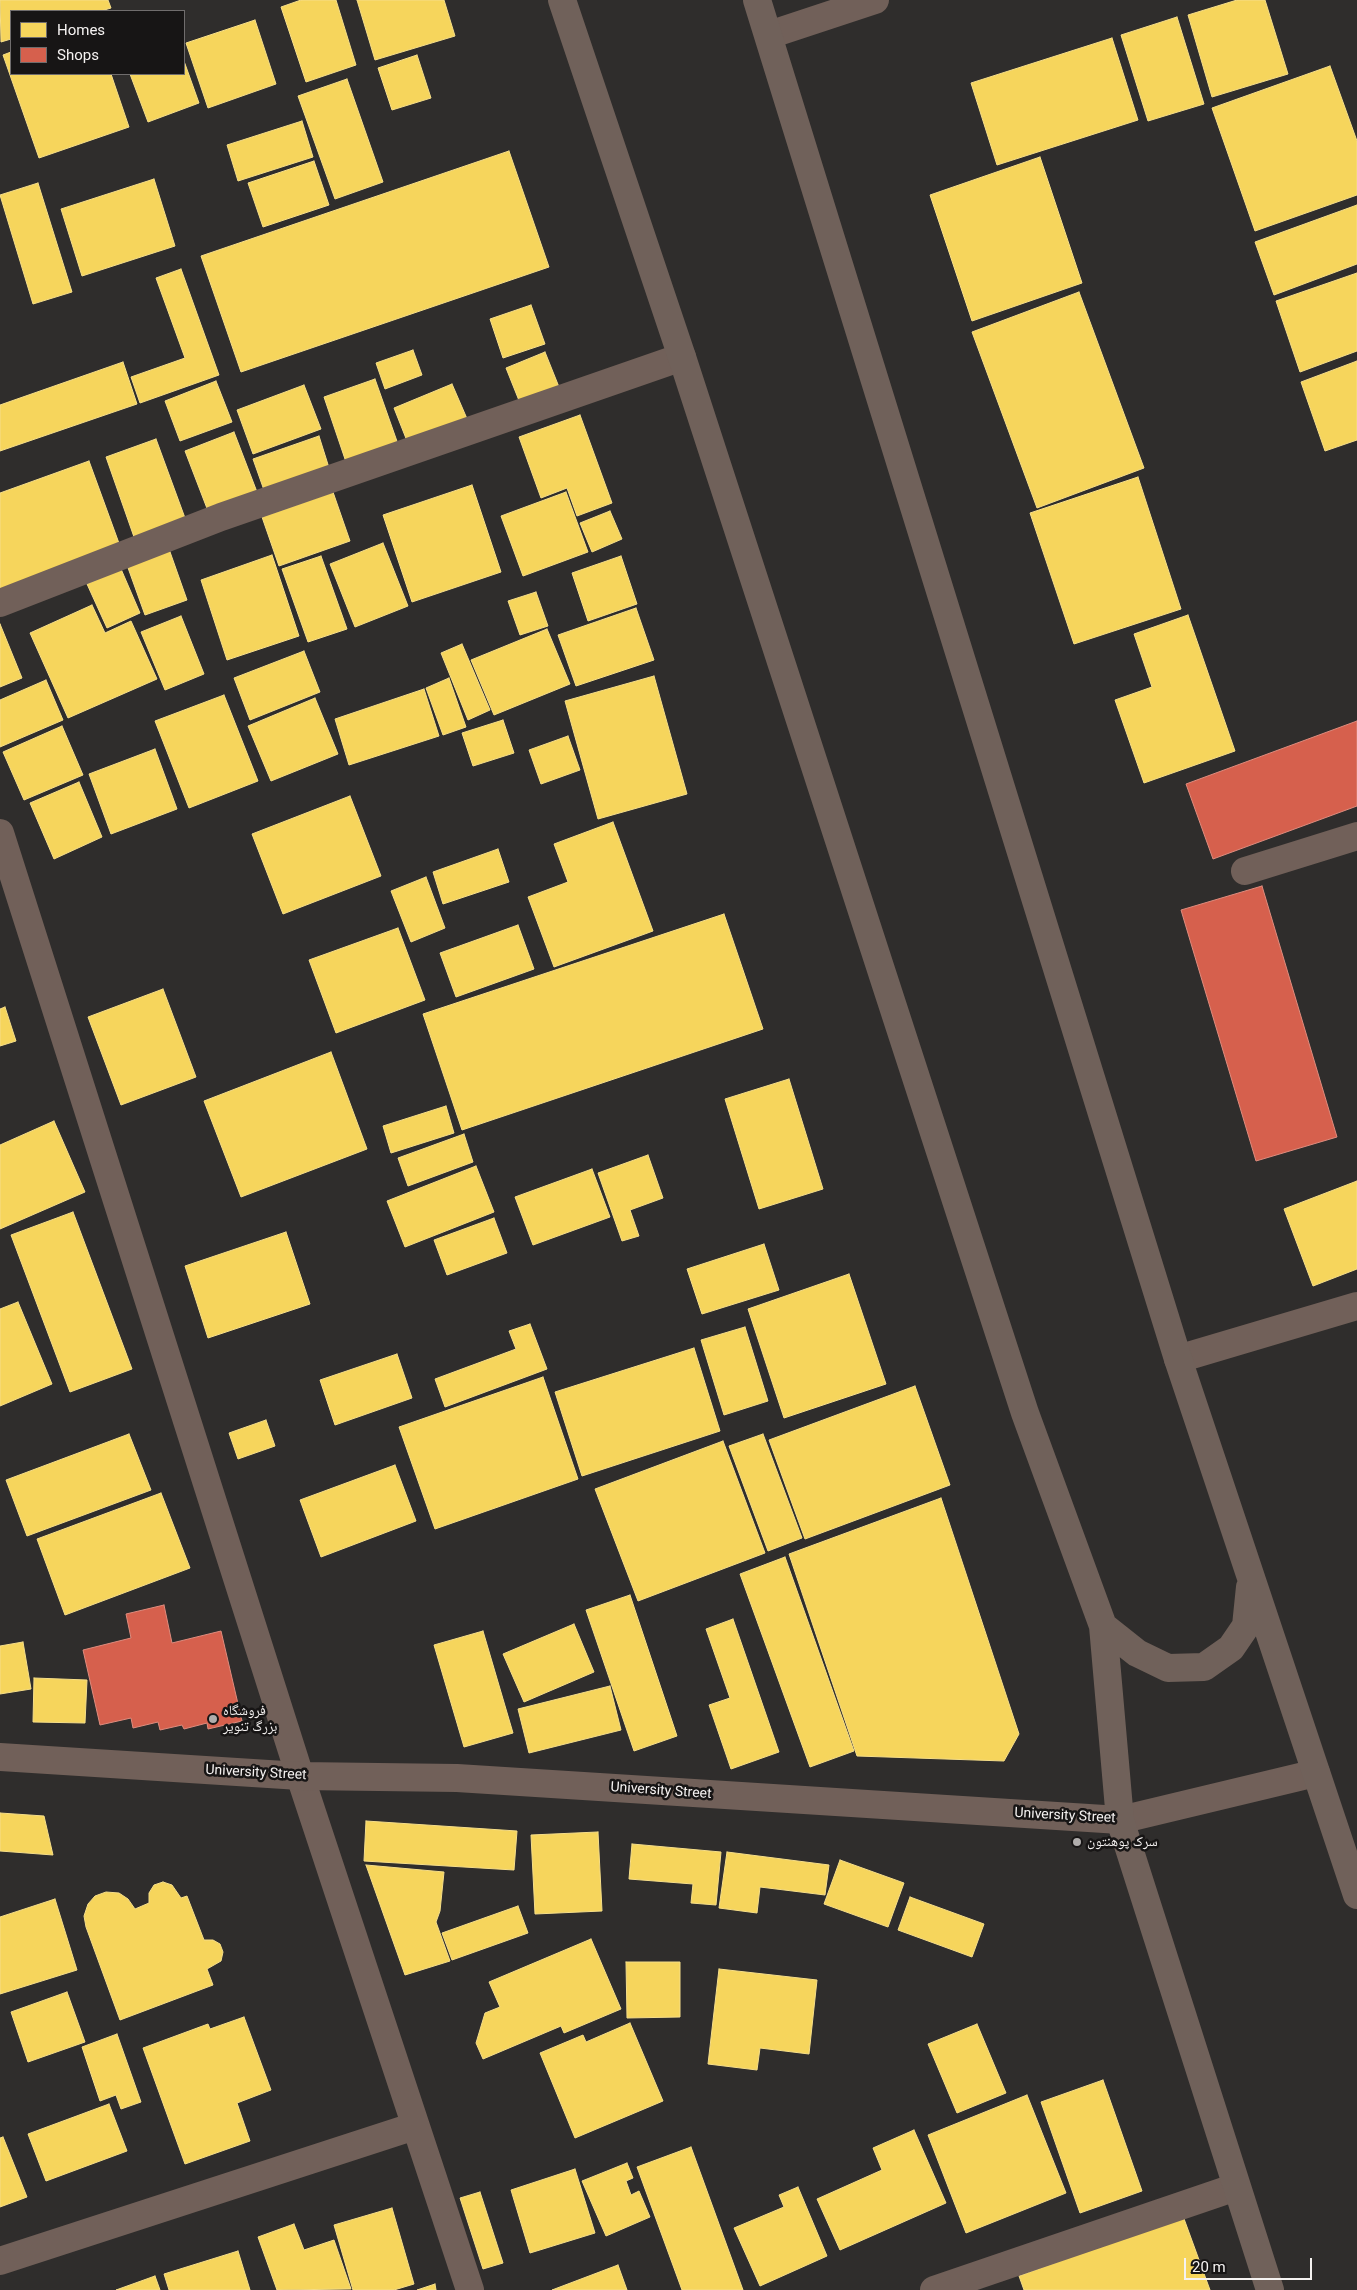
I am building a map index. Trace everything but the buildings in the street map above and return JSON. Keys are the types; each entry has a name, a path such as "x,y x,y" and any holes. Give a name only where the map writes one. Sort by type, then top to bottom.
{"main road":[{"path":"562,0 682,357 1025,1413 1103,1626 1120,1820 1270,2290"},
{"path":"758,0 1178,1359 1357,1894"},
{"path":"1103,1626 1138,1653 1168,1668 1204,1668 1231,1648 1246,1626 1251,1576"}],"street":[{"path":"769,35 875,0"},
{"path":"0,603 221,517 682,357"},
{"path":"0,833 300,1776 470,2290"},
{"path":"1245,871 1357,836"},
{"path":"1178,1359 1357,1306"},
{"name":"University Street","path":"0,1757 300,1776 457,1778 1120,1820 1316,1773"},
{"path":"0,2261 415,2126"},
{"path":"934,2290 1236,2188"}],"place":[{"name":"فروشگاه بزرگ تنویر","path":"213,1719"},
{"name":"سرک پوهنتون","path":"1077,1842"}]}
